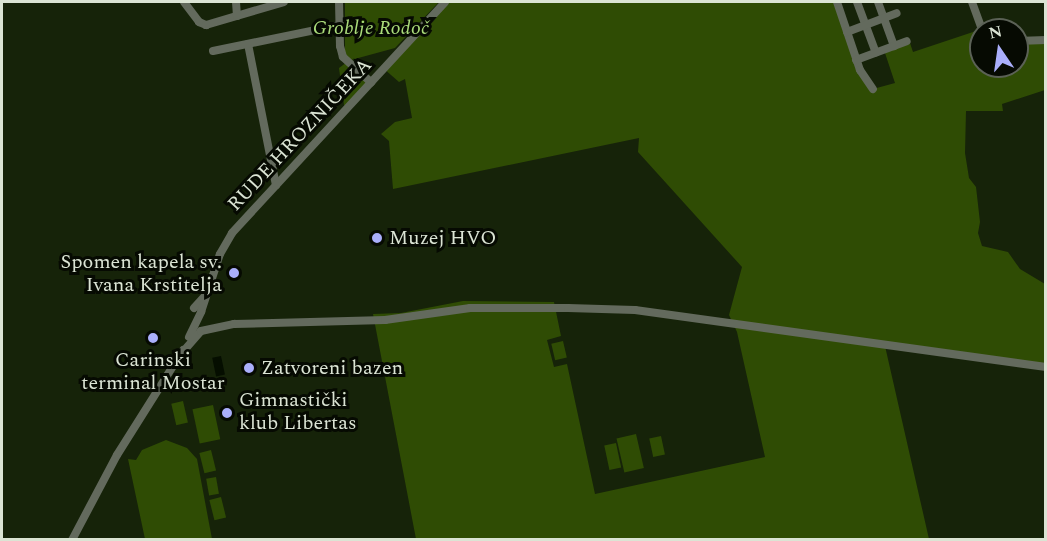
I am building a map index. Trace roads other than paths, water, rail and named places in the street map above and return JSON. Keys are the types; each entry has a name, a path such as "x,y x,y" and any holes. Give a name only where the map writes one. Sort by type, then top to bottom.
{"street":[{"path":"184,2 202,24 210,24 281,2"},
{"path":"236,2 237,16"},
{"path":"339,2 340,46 343,57 371,82"},
{"name":"RUDE HROZNIČEKA","path":"181,354 198,320 225,242 445,2"},
{"path":"857,2 876,53"},
{"path":"878,2 894,46"},
{"path":"972,2 978,18"},
{"path":"840,3 846,32 856,60 873,89"},
{"path":"846,32 897,13"},
{"path":"213,51 340,25"},
{"path":"1029,41 1046,40"},
{"path":"856,60 907,41"},
{"path":"248,44 276,185"},
{"path":"194,308 208,290"},
{"path":"72,540 117,455 181,354 194,336 207,329 221,326 256,322 319,323 385,320 470,308 611,309 1046,367"},
{"path":"198,320 221,326"},
{"path":"198,320 207,329"}],"place":[{"name":"Muzej HVO","path":"377,238"},
{"name":"Spomen kapela sv. Ivana Krstitelja","path":"234,273"},
{"name":"Carinski terminal Mostar","path":"153,338"},
{"name":"Zatvoreni bazen","path":"249,368"},
{"name":"Gimnastički klub Libertas","path":"227,413"}],"park label":[{"name":"Groblje Rodoč","path":"371,28"}]}
